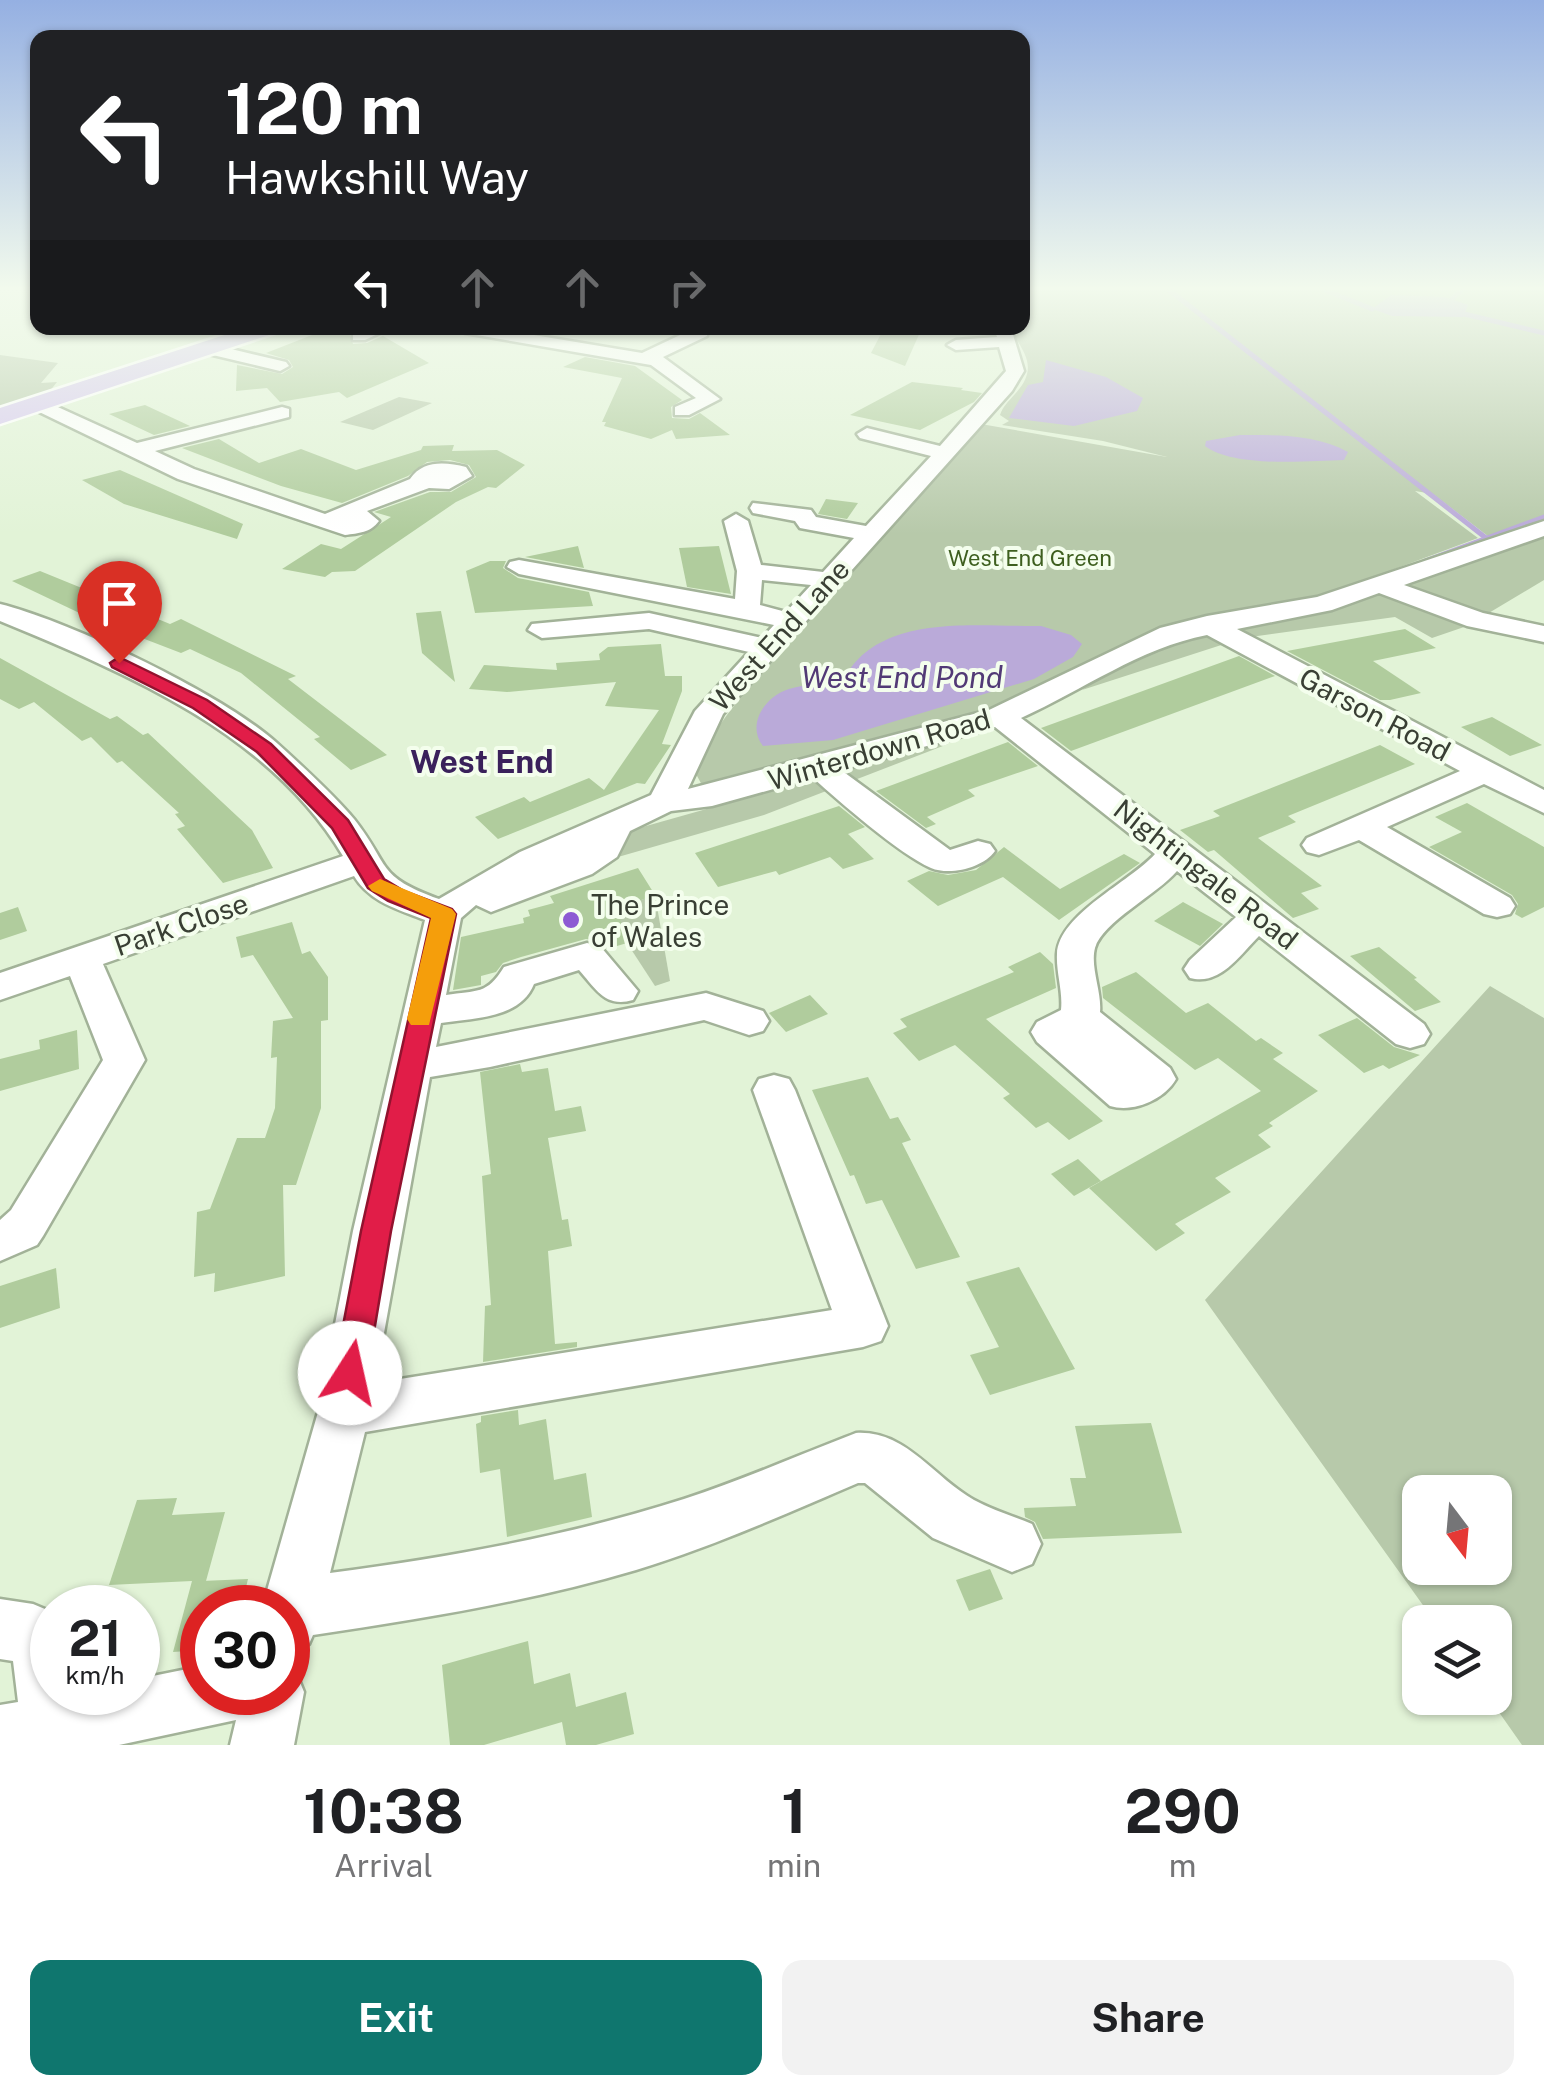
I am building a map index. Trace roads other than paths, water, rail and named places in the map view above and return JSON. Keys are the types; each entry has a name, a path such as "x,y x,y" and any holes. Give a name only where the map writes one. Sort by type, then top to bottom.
{"main road":[{"path":"0,416 136,371"}],"street":[{"path":"257,374 264,371"},
{"path":"673,371 710,399 701,406 682,410"},
{"name":"West End Lane","path":"662,802 673,788 703,720 1002,391 1014,371"},
{"path":"38,404 186,474 345,528 367,521 350,510 423,482"},
{"path":"135,450 282,413"},
{"path":"867,434 943,453"},
{"path":"761,508 803,515 808,523 871,534"},
{"path":"736,521 750,571 747,609"},
{"name":"Winterdown Road","path":"662,802 712,796 1000,716 1062,689 1132,649 1207,624 1323,604 1541,530"},
{"path":"519,568 747,609 782,635"},
{"path":"750,571 831,580"},
{"path":"1381,585 1476,620 1544,634"},
{"path":"0,612 92,649 216,715 264,748 341,825 376,883 396,896 449,910"},
{"path":"542,630 650,621 782,635"},
{"name":"Garson Road","path":"1207,624 1544,803"},
{"name":"Nightingale Road","path":"1000,716 1410,1034"},
{"path":"818,766 857,800 942,860 952,861 978,851"},
{"path":"1320,845 1484,772"},
{"path":"297,1585 344,1412 422,1012 449,910 532,859 662,802"},
{"path":"1362,827 1496,906"},
{"path":"1080,1018 1082,999 1075,951 1087,926 1150,882 1176,851"},
{"name":"Park Close","path":"0,987 362,861"},
{"path":"1203,969 1260,914"},
{"path":"422,1012 494,1000 513,990 518,976 587,955 620,991"},
{"path":"13,1233 124,1060 82,959"},
{"path":"411,1065 490,1054 706,1006 750,1020"},
{"path":"344,1412 862,1326 774,1090"},
{"path":"310,1612 607,1550 685,1526 856,1458 875,1457 952,1519 1012,1544"},
{"path":"0,1629 33,1634 42,1648 26,1731 180,1701"},
{"path":"262,1745 268,1715"}],"water":[{"path":"1044,371 1086,371 1106,377 1143,398 1137,411 1074,426 1009,418 1028,385 1043,382"},
{"path":"1240,435 1310,439 1348,452 1344,460 1272,462 1234,458 1205,446 1206,441"},
{"name":"West End Pond","path":"961,625 1041,626 1071,635 1082,644 1073,657 1034,679 833,740 763,746 758,738 757,721 772,698 789,689 845,677 861,656 882,642 906,633"}],"waterway":[{"path":"1273,371 1486,538"},
{"path":"1425,561 1544,517"}],"place":[{"name":"The Prince of Wales","path":"571,920"}],"district":[{"name":"West End","path":"482,761"}],"park label":[{"name":"West End Green","path":"1030,558"}]}
